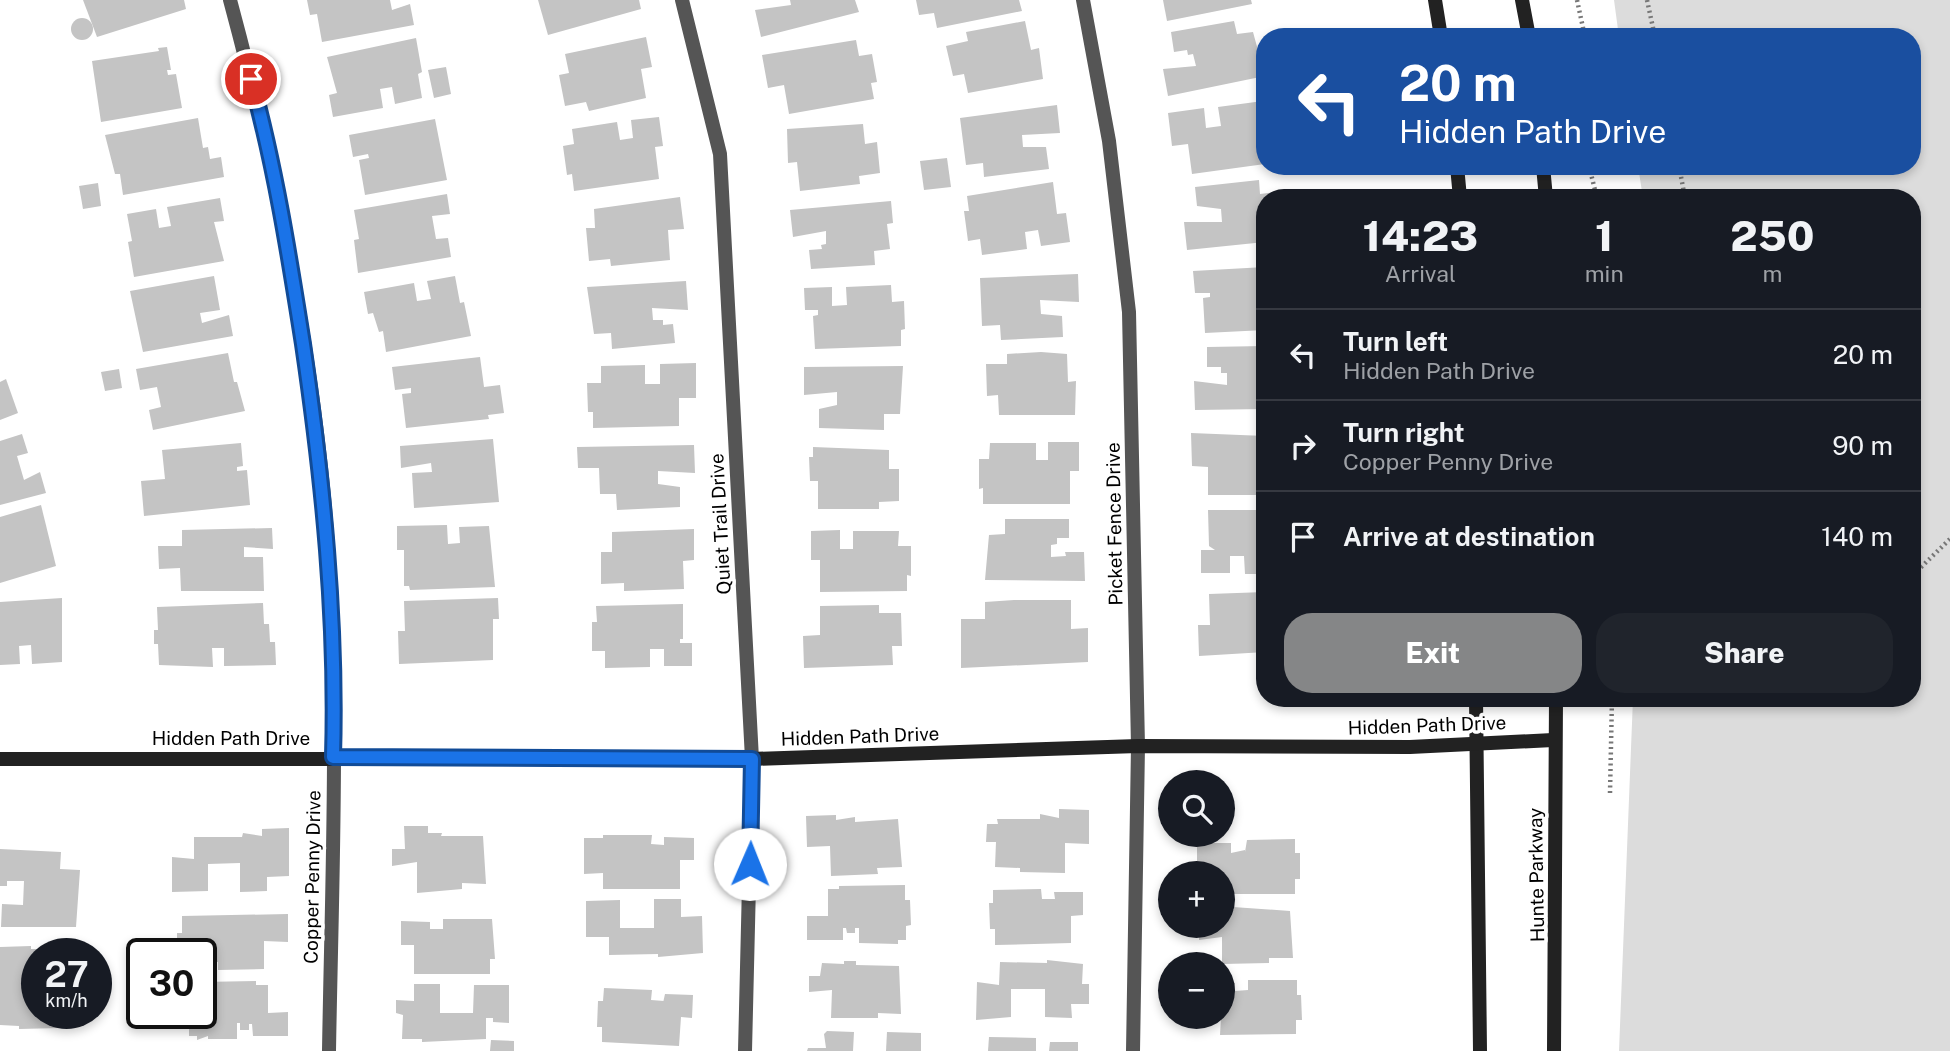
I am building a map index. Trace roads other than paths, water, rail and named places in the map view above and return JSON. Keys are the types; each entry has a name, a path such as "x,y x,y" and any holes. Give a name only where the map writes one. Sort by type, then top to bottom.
{"street":[{"name":"Copper Penny Drive","path":"230,0 263,122 278,193 315,426 329,582 333,757 329,1051"},
{"name":"Quiet Trail Drive","path":"682,0 720,154 752,759 745,1051"},
{"name":"Picket Fence Drive","path":"1083,0 1111,150 1129,312 1138,746 1133,1051"},
{"path":"1435,0 1440,28"},
{"path":"1522,0 1528,28"},
{"path":"1476,707 1480,1051"},
{"name":"Hunte Parkway","path":"1554,1051 1557,950 1553,740 1555,707"},
{"name":"Hidden Path Drive","path":"0,759 752,759 1138,746 1410,747 1476,741 1553,740"}]}
